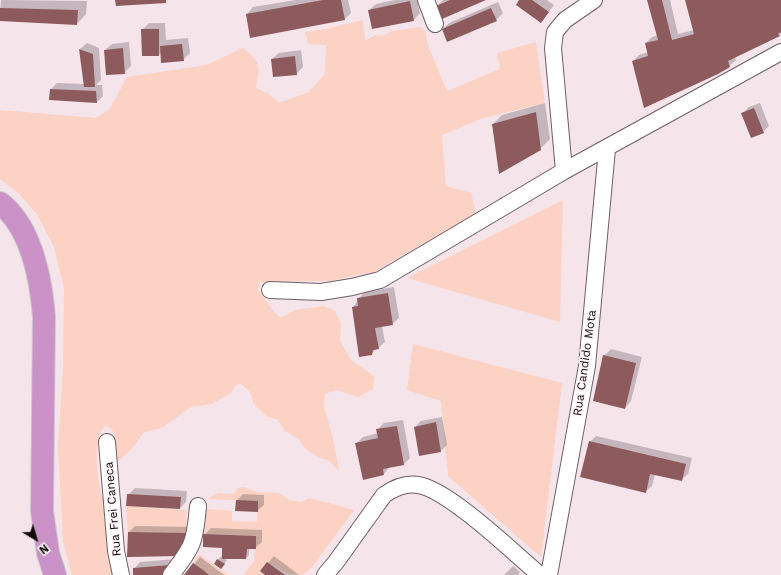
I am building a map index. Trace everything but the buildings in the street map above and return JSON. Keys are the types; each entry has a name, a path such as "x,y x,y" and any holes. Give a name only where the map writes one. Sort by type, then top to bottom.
{"highway":[{"path":"0,203 5,207 22,230 36,262 42,291 44,317 42,511 48,552 55,575"}],"street":[{"path":"426,0 435,24"},
{"path":"564,171 554,48 555,32 565,20 594,0"},
{"path":"270,290 321,292 352,287 380,280 564,171 607,149 781,52"},
{"name":"Rua Candido Mota","path":"549,575 587,366 607,149"},
{"name":"Rua Frei Caneca","path":"107,442 116,551 121,575"},
{"path":"325,575 384,495 392,490 409,485 419,485 447,498 540,575"},
{"path":"171,575 194,542 198,506"}],"shaded area":[{"path":"363,20 365,41 375,35 383,36 392,31 421,27 425,31 429,48 447,91 500,69 497,53 536,42 545,103 483,118 442,135 446,186 471,193 476,213 374,272 329,281 260,282 258,290 274,312 281,318 295,310 324,306 335,311 341,324 340,341 351,360 374,376 373,389 358,397 336,390 325,394 324,407 334,442 339,471 329,461 318,457 306,449 298,439 285,431 278,420 266,416 253,403 251,394 240,383 235,386 231,393 211,404 191,407 163,427 143,433 130,451 115,464 114,434 111,428 105,426 98,440 97,461 99,483 103,499 108,559 114,575 72,575 63,541 58,449 63,365 64,288 54,247 37,214 19,194 0,179 0,110 96,118 110,109 127,77 206,65 243,48 253,57 258,65 256,88 269,94 279,103 309,92 325,74 326,45 308,44 305,32 326,29"},
{"path":"563,200 560,322 407,278"},
{"path":"413,344 562,383 541,557 448,476 441,401 407,390"},
{"path":"244,487 256,492 279,493 289,500 301,502 310,498 354,510 312,567 303,575 289,574 267,562 260,571 265,575 244,575 254,561 256,536 203,534 205,509 232,511 232,521 257,522 258,501 207,499 218,493 234,494 238,488"},
{"path":"126,506 186,510 187,533 128,532"},
{"path":"199,554 228,575 209,575 193,563"}]}
